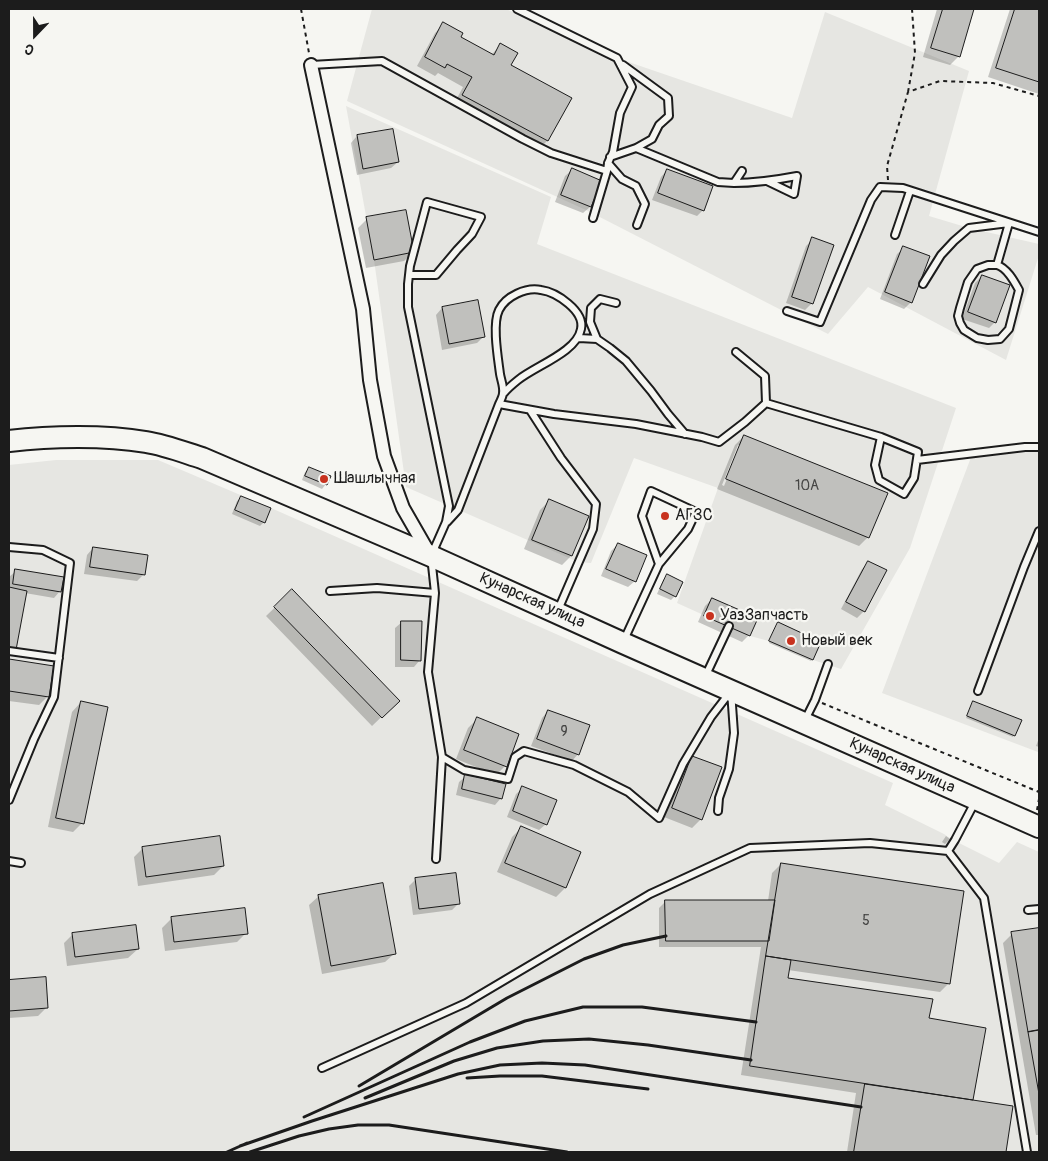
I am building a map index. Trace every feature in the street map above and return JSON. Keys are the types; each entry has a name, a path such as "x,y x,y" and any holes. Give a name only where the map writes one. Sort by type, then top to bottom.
{"main road":[{"name":"Кунарская улица","path":"9,441 62,438 116,438 147,442 202,458 431,556 977,800 1038,820"}],"street":[{"path":"311,65 363,309 370,380 384,456 402,508 431,556"}],"lane":[{"path":"517,9 617,58 632,87 620,113 613,152 609,160 593,218"},
{"path":"311,65 382,61 544,150 607,171"},
{"path":"609,160 652,139 659,125 669,116 668,98 620,63"},
{"path":"636,148 718,182 757,183 767,181"},
{"path":"609,160 622,179 636,186 645,204 637,225"},
{"path":"734,183 742,171"},
{"path":"787,312 820,322 871,200 880,187 903,188 1039,232"},
{"path":"895,235 910,191"},
{"path":"409,275 436,275 472,234 481,217 427,202 410,266 409,275 408,284 408,307 448,506 446,522 431,556 435,593 428,672 442,757 436,859"},
{"path":"997,266 1010,223"},
{"path":"923,284 941,255 968,228 1010,223"},
{"path":"988,265 997,266 1006,271 1014,280 1019,290 1008,329 1000,339 988,340 977,338 964,330 960,323 958,316 960,308 968,282 977,270 988,265"},
{"path":"446,522 458,510 504,393 518,379 571,346 579,338 582,327 579,316 570,304 542,290 527,289 516,294 499,310 496,320 496,336 504,393"},
{"path":"597,339 590,322 591,308 600,299 616,303"},
{"path":"582,327 590,322"},
{"path":"579,338 597,339 626,362 685,434"},
{"path":"499,404 554,414 636,424 719,442 745,422 766,402 765,376 736,352"},
{"path":"766,402 881,437 918,452 914,478 904,494 879,480 875,465 881,437"},
{"path":"530,410 561,458 596,504 593,529 557,613"},
{"path":"916,460 1039,447"},
{"path":"623,643 659,564 688,529 696,512 651,491 642,516 659,564"},
{"path":"978,691 1039,531"},
{"path":"9,547 42,550 70,563 54,697 34,739 9,800"},
{"path":"330,591 377,588 435,593"},
{"path":"704,679 729,626"},
{"path":"9,651 59,658"},
{"path":"804,723 815,700 828,664"},
{"path":"442,757 464,770 508,779 515,757 524,751 574,765 628,792 659,818 682,764 711,717 732,691"},
{"path":"718,811 719,798 729,769 734,733 732,691"},
{"path":"948,851 956,840 977,800"},
{"path":"322,1068 466,1003 650,894 750,848 870,843 948,851 984,898 1027,1152"},
{"path":"9,861 21,863"},
{"path":"1028,910 1039,909"}],"path":[{"path":"301,9 311,65"},
{"path":"888,188 887,166 908,92 915,53 912,9"},
{"path":"908,92 940,81 993,83 1039,96"},
{"path":"815,700 1039,792"},
{"path":"1038,820 1039,799"}],"shaded area":[{"path":"372,9 506,9 617,58 792,118 825,12 969,71 929,216 969,228 1039,244 1039,255 1006,360 868,287 828,334 588,211 347,101"},
{"path":"346,106 551,197 537,244 956,408 910,548 841,669 813,660 769,641 750,636 677,603 718,488 634,458 591,563 578,562 406,487 374,260"},
{"path":"1039,450 1038,752 882,693 973,452"},
{"path":"56,460 158,460 271,508 893,783 885,805 999,863 1017,842 1039,852 1039,1152 9,1152 9,465"}],"building":[{"path":"943,9 974,9 960,57 931,48"},
{"path":"1015,9 1039,9 1039,82 996,68"},
{"path":"443,22 463,33 461,37 494,55 500,43 518,53 511,65 572,98 548,141 462,95 472,77 447,64 445,68 425,57"},
{"path":"393,129 399,162 363,169 357,135"},
{"path":"572,168 602,181 591,207 561,195"},
{"path":"667,169 713,186 704,211 658,193"},
{"path":"406,210 414,252 374,260 366,217"},
{"path":"812,237 834,245 813,304 792,297"},
{"path":"903,246 930,256 912,303 885,292"},
{"path":"982,275 1010,285 996,323 968,312"},
{"path":"478,300 485,337 449,344 442,307"},
{"path":"744,435 888,493 869,538 726,479"},
{"path":"309,467 331,476 327,485 305,476"},
{"path":"241,496 271,508 265,523 235,510"},
{"path":"549,499 589,516 572,556 532,540"},
{"path":"618,543 647,555 636,582 606,569"},
{"path":"93,547 148,555 145,575 90,567"},
{"path":"868,561 887,570 865,612 846,602"},
{"path":"15,569 64,577 61,592 13,584"},
{"path":"667,574 683,582 676,597 660,589"},
{"path":"9,587 27,591 16,650 9,648"},
{"path":"292,589 400,701 382,718 274,607"},
{"path":"712,598 758,618 750,636 704,616"},
{"path":"401,621 422,621 421,661 401,660"},
{"path":"778,622 821,642 813,660 769,641"},
{"path":"9,659 54,666 49,697 9,691"},
{"path":"81,701 108,707 84,824 56,818"},
{"path":"973,701 1022,720 1015,736 967,716"},
{"path":"548,710 590,725 579,755 537,739"},
{"path":"477,717 519,734 507,767 464,750"},
{"path":"692,756 722,767 702,820 672,808"},
{"path":"465,774 506,784 502,799 462,789"},
{"path":"522,786 557,800 547,825 513,811"},
{"path":"521,826 581,852 566,888 505,863"},
{"path":"220,836 224,866 146,877 142,847"},
{"path":"781,863 964,891 950,984 766,956"},
{"path":"456,873 460,904 419,909 415,878"},
{"path":"383,883 396,954 331,966 318,895"},
{"path":"665,900 775,900 769,941 666,941"},
{"path":"245,908 248,934 174,942 171,917"},
{"path":"136,925 139,949 75,957 72,933"},
{"path":"1039,928 1039,1030 1028,1032 1011,932"},
{"path":"766,956 791,960 788,978 933,999 929,1018 986,1028 973,1100 750,1066"},
{"path":"46,977 48,1008 9,1011 9,980"},
{"path":"1039,1030 1039,1094 1028,1032"},
{"path":"865,1084 1013,1106 1006,1152 854,1152"}],"railway":[{"path":"359,1086 507,998 584,959 623,945 666,936"},
{"path":"304,1117 470,1042 525,1021 583,1007 642,1007 756,1022"},
{"path":"365,1098 454,1061 497,1048 543,1041 589,1039 648,1045 751,1060"},
{"path":"240,1146 458,1074 500,1065 542,1063 585,1065 861,1107"},
{"path":"467,1078 542,1076 648,1089"},
{"path":"250,1152 299,1136 358,1125 389,1125 567,1152"},
{"path":"227,1152 247,1143"}],"place":[{"name":"Шашлычная","path":"324,479"},
{"name":"АГЗС","path":"665,516"},
{"name":"УазЗапчасть","path":"710,616"},
{"name":"Новый век","path":"791,641"}]}
